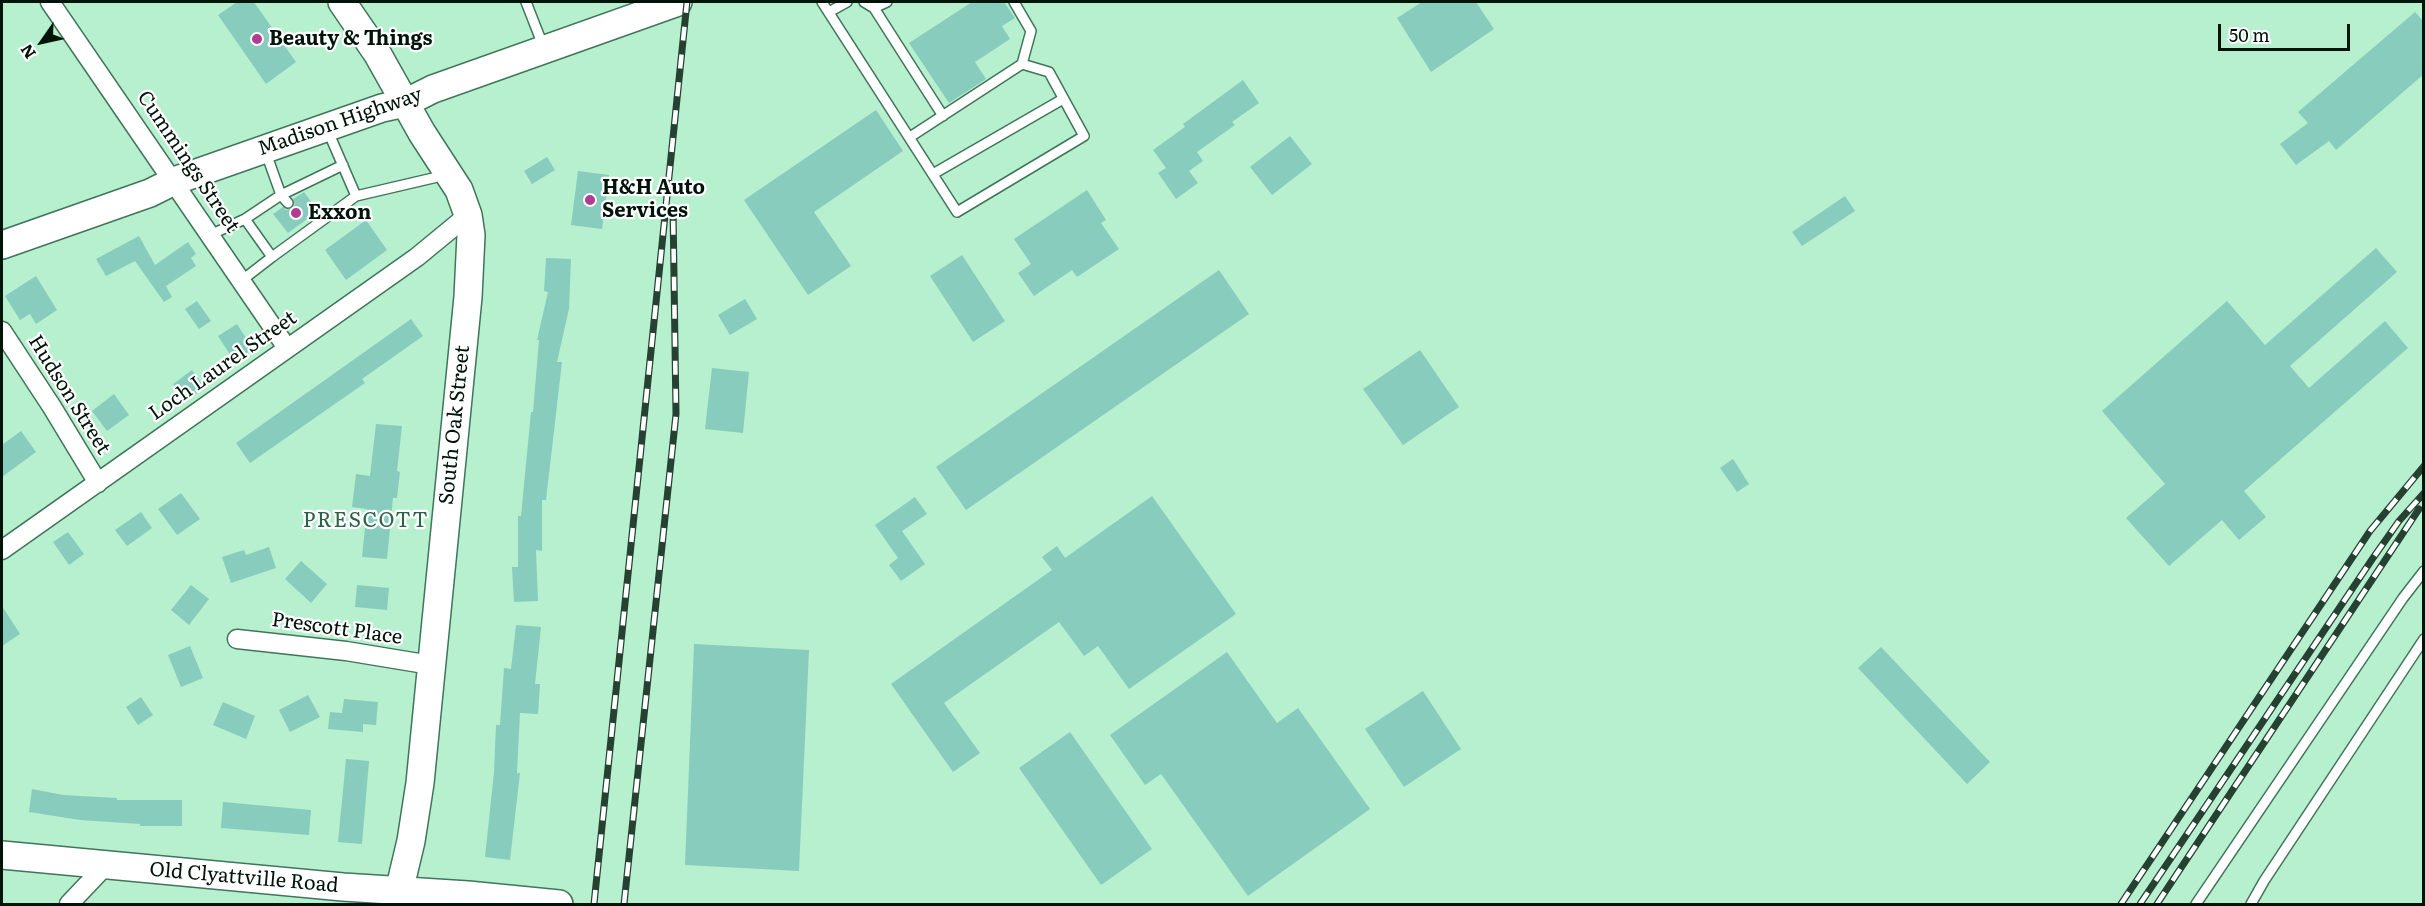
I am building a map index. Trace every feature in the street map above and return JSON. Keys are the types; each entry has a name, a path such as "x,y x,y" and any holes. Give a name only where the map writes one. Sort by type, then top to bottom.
{"main road":[{"name":"South Oak Street","path":"342,2 377,53 462,196 471,236 468,297 420,783 398,898"},
{"name":"Madison Highway","path":"2,245 150,193 174,181 264,149 382,108 405,103 433,89 678,2"},
{"name":"Old Clyattville Road","path":"2,855 398,898 468,895 559,904"}],"street":[{"name":"Cummings Street","path":"50,2 287,348"},
{"name":"Loch Laurel Street","path":"2,550 417,257 468,215"},
{"name":"Hudson Street","path":"2,331 98,483"},
{"name":"Prescott Place","path":"237,639 346,651 431,665"},
{"path":"69,904 106,865"}],"lane":[{"path":"526,2 545,50"},
{"path":"822,2 957,212 1084,136 1049,72 1022,64"},
{"path":"829,12 847,2"},
{"path":"864,2 874,8 943,116"},
{"path":"874,8 887,2"},
{"path":"909,137 1022,64 1031,31 1014,2"},
{"path":"933,174 1064,99"},
{"path":"327,127 356,196"},
{"path":"264,149 281,195 288,203"},
{"path":"210,235 245,219 281,195 343,165"},
{"path":"241,281 306,227 356,196 449,174"},
{"path":"245,219 272,257"},
{"path":"2196,904 2403,598 2424,572"},
{"path":"2251,904 2424,639"}],"building":[{"name":"Beauty & Things","path":"237,2 254,2 296,62 266,84 218,15"},
{"path":"972,2 1004,2 1015,18 1002,26 1010,39 975,62 986,79 949,103 909,43"},
{"path":"1422,2 1476,2 1494,29 1431,72 1397,18"},
{"path":"2415,12 2424,22 2424,74 2336,150 2329,141 2296,165 2280,144 2308,123 2298,112"},
{"path":"1243,80 1259,103 1232,122 1235,125 1197,152 1203,161 1189,171 1198,183 1176,199 1158,173 1166,168 1153,150 1185,127 1183,124"},
{"path":"876,110 903,151 814,212 851,266 808,295 744,200"},
{"path":"1290,136 1312,164 1272,195 1250,167"},
{"path":"547,157 555,170 532,184 524,171"},
{"name":"H&H Auto Services","path":"578,171 609,175 602,229 571,225"},
{"path":"1087,190 1106,220 1101,223 1119,249 1077,277 1072,270 1034,296 1018,273 1031,264 1014,239"},
{"name":"Exxon","path":"304,192 318,211 288,233 273,214 283,207 286,210 292,208 295,205 293,199"},
{"path":"1845,196 1855,211 1802,246 1792,232"},
{"path":"366,220 387,250 346,280 325,250"},
{"path":"139,236 155,265 188,242 196,254 191,258 196,266 166,286 172,297 164,302 135,261 106,276 96,259"},
{"path":"2376,248 2397,272 2290,366 2309,388 2385,321 2408,348 2244,491 2266,517 2239,540 2222,520 2169,566 2126,518 2165,484 2102,411 2227,301 2265,345"},
{"path":"962,255 1005,321 973,342 930,276"},
{"path":"546,258 571,259 569,309 557,362 562,362 546,500 542,500 542,551 536,550 538,601 514,602 512,567 518,567 518,516 521,516 531,412 533,412 539,340 537,340 548,292 544,291"},
{"path":"1219,270 1249,314 966,510 936,467"},
{"path":"36,276 57,310 36,324 30,314 20,320 5,296"},
{"path":"745,299 757,319 730,335 718,315"},
{"path":"197,301 211,321 199,329 185,309"},
{"path":"411,319 423,336 362,379 365,383 250,463 236,443"},
{"path":"237,324 253,349 234,361 218,336"},
{"path":"1420,350 1459,407 1403,445 1363,389"},
{"path":"712,368 749,372 743,433 705,429"},
{"path":"192,370 205,388 185,401 173,384"},
{"path":"114,394 129,415 107,431 92,411"},
{"path":"376,424 402,426 397,471 400,472 397,498 393,498 387,559 362,557 367,509 352,507 356,474 370,476"},
{"path":"21,431 36,452 2,477 2,445"},
{"path":"1733,459 1749,484 1737,492 1720,468"},
{"path":"181,493 200,519 177,535 158,509"},
{"path":"1152,496 1236,614 1129,689 1098,646 1084,656 1059,622 944,703 980,753 953,772 891,684 1052,570 1042,557 1057,546 1065,558"},
{"path":"915,497 927,514 902,531 925,564 901,581 889,565 898,558 875,525"},
{"path":"141,512 152,528 127,546 115,530"},
{"path":"68,532 84,554 69,565 53,542"},
{"path":"269,547 276,568 231,583 222,557 244,550 246,555"},
{"path":"301,561 327,584 311,603 285,579"},
{"path":"191,585 209,599 189,625 171,610"},
{"path":"357,585 389,588 387,610 355,607"},
{"path":"2,606 20,634 2,646"},
{"path":"516,625 541,627 535,684 540,684 538,714 520,713 517,773 520,773 510,860 485,857 494,772 496,725 500,725 504,668 511,669"},
{"path":"694,644 809,650 799,871 685,865"},
{"path":"190,646 203,678 181,687 168,655"},
{"path":"1881,647 1990,762 1967,784 1858,668"},
{"path":"1227,652 1277,723 1298,708 1370,809 1248,896 1161,774 1145,785 1110,735"},
{"path":"1423,691 1461,749 1404,787 1365,729"},
{"path":"308,695 320,717 290,732 279,710"},
{"path":"141,697 153,715 138,725 126,707"},
{"path":"344,699 378,702 376,725 363,724 363,732 328,729 330,712 342,713"},
{"path":"223,702 255,716 246,739 213,725"},
{"path":"1070,732 1152,849 1101,885 1019,768"},
{"path":"346,759 369,761 362,844 338,842"},
{"path":"32,789 63,795 117,798 117,800 182,800 182,826 140,826 140,824 80,820 29,812"},
{"path":"223,802 311,810 309,835 221,828"}],"railway":[{"path":"594,904 687,2"},
{"path":"624,904 676,414 673,208"},
{"path":"2121,904 2370,531 2424,466"},
{"path":"2140,904 2373,558 2399,521 2424,493"},
{"path":"2157,904 2419,509"}],"place":[{"name":"Beauty & Things","path":"257,39"},
{"name":"H&H Auto Services","path":"590,200"},
{"name":"Exxon","path":"296,213"}],"district":[{"name":"PRESCOTT","path":"366,521"}]}
